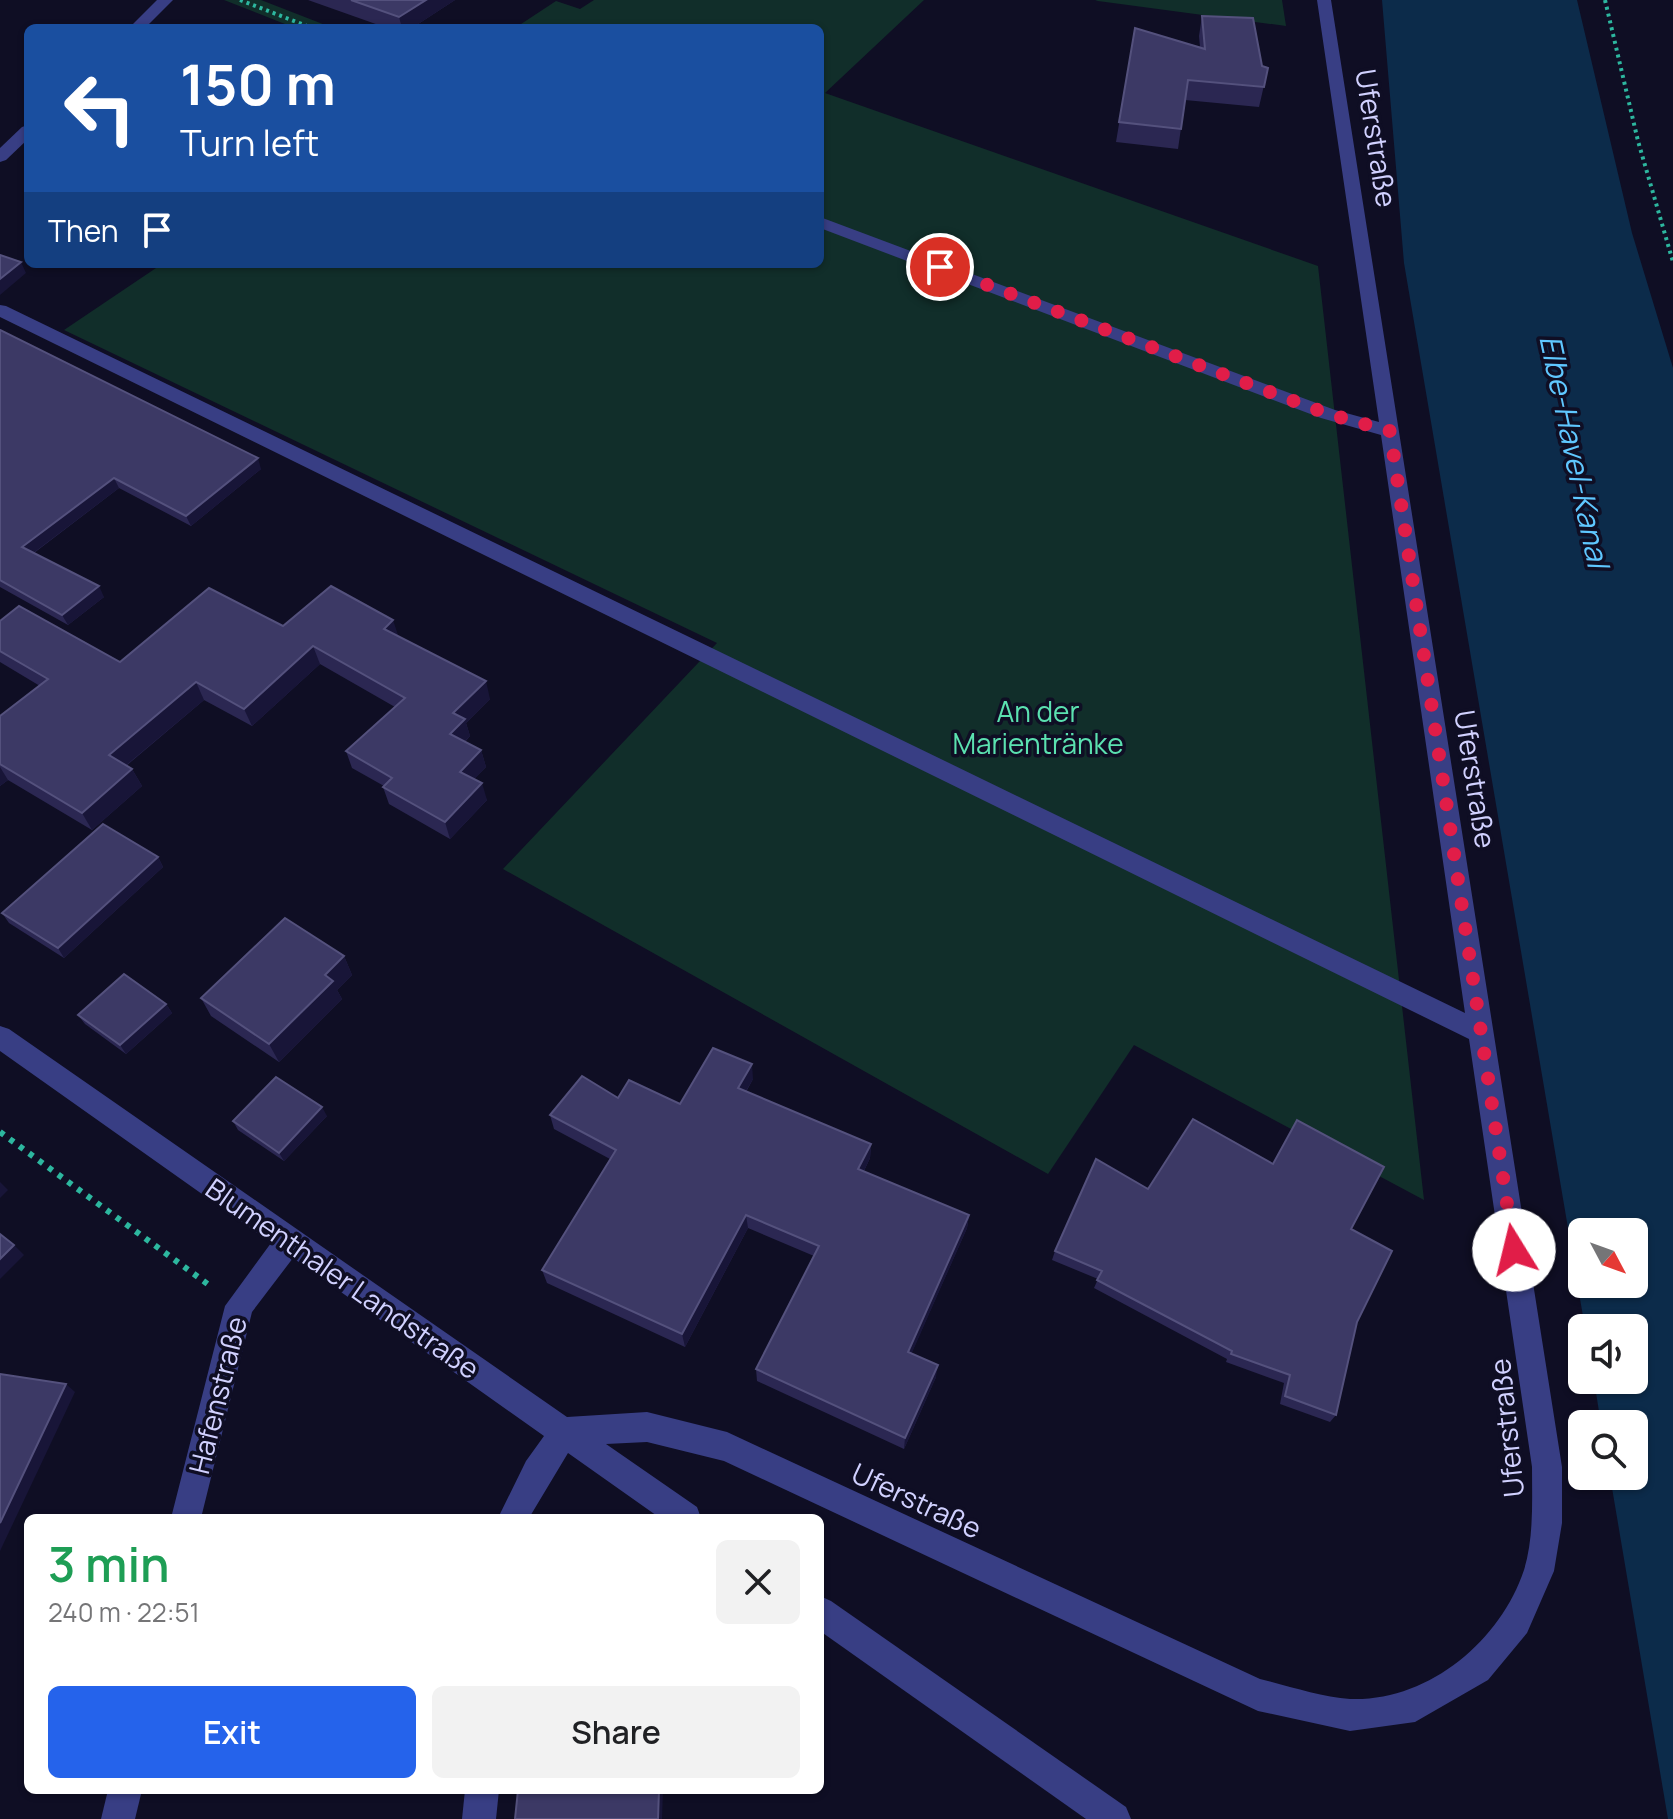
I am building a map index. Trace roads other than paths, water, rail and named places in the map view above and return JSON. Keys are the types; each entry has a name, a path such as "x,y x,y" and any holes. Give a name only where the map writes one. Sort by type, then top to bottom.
{"street":[{"path":"140,24 166,0"},
{"name":"Uferstraße","path":"564,1432 647,1427 727,1447 1258,1695 1350,1715 1415,1706 1477,1669 1516,1622 1539,1571 1547,1523 1547,1467 1324,0"},
{"path":"0,157 24,134"},
{"path":"824,224 1328,414 1390,431"},
{"path":"0,310 1482,1033"},
{"name":"Blumenthaler Landstraße","path":"0,1037 680,1514"},
{"name":"Hafenstraße","path":"187,1514 239,1306 290,1241"},
{"path":"515,1514 537,1472 564,1432"},
{"path":"824,1615 1114,1819"},
{"path":"118,1819 124,1794"},
{"path":"479,1819 482,1794"}],"water":[{"name":"Elbe-Havel-Kanal","path":"1382,0 1577,0 1632,233 1673,368 1673,1819 1668,1819 1612,1490 1648,1490 1648,1410 1599,1410 1596,1394 1648,1394 1648,1314 1583,1314 1580,1298 1648,1298 1648,1218 1568,1218 1568,1228 1404,263"}],"park label":[{"name":"An der Marientränke","path":"1038,727"}]}
